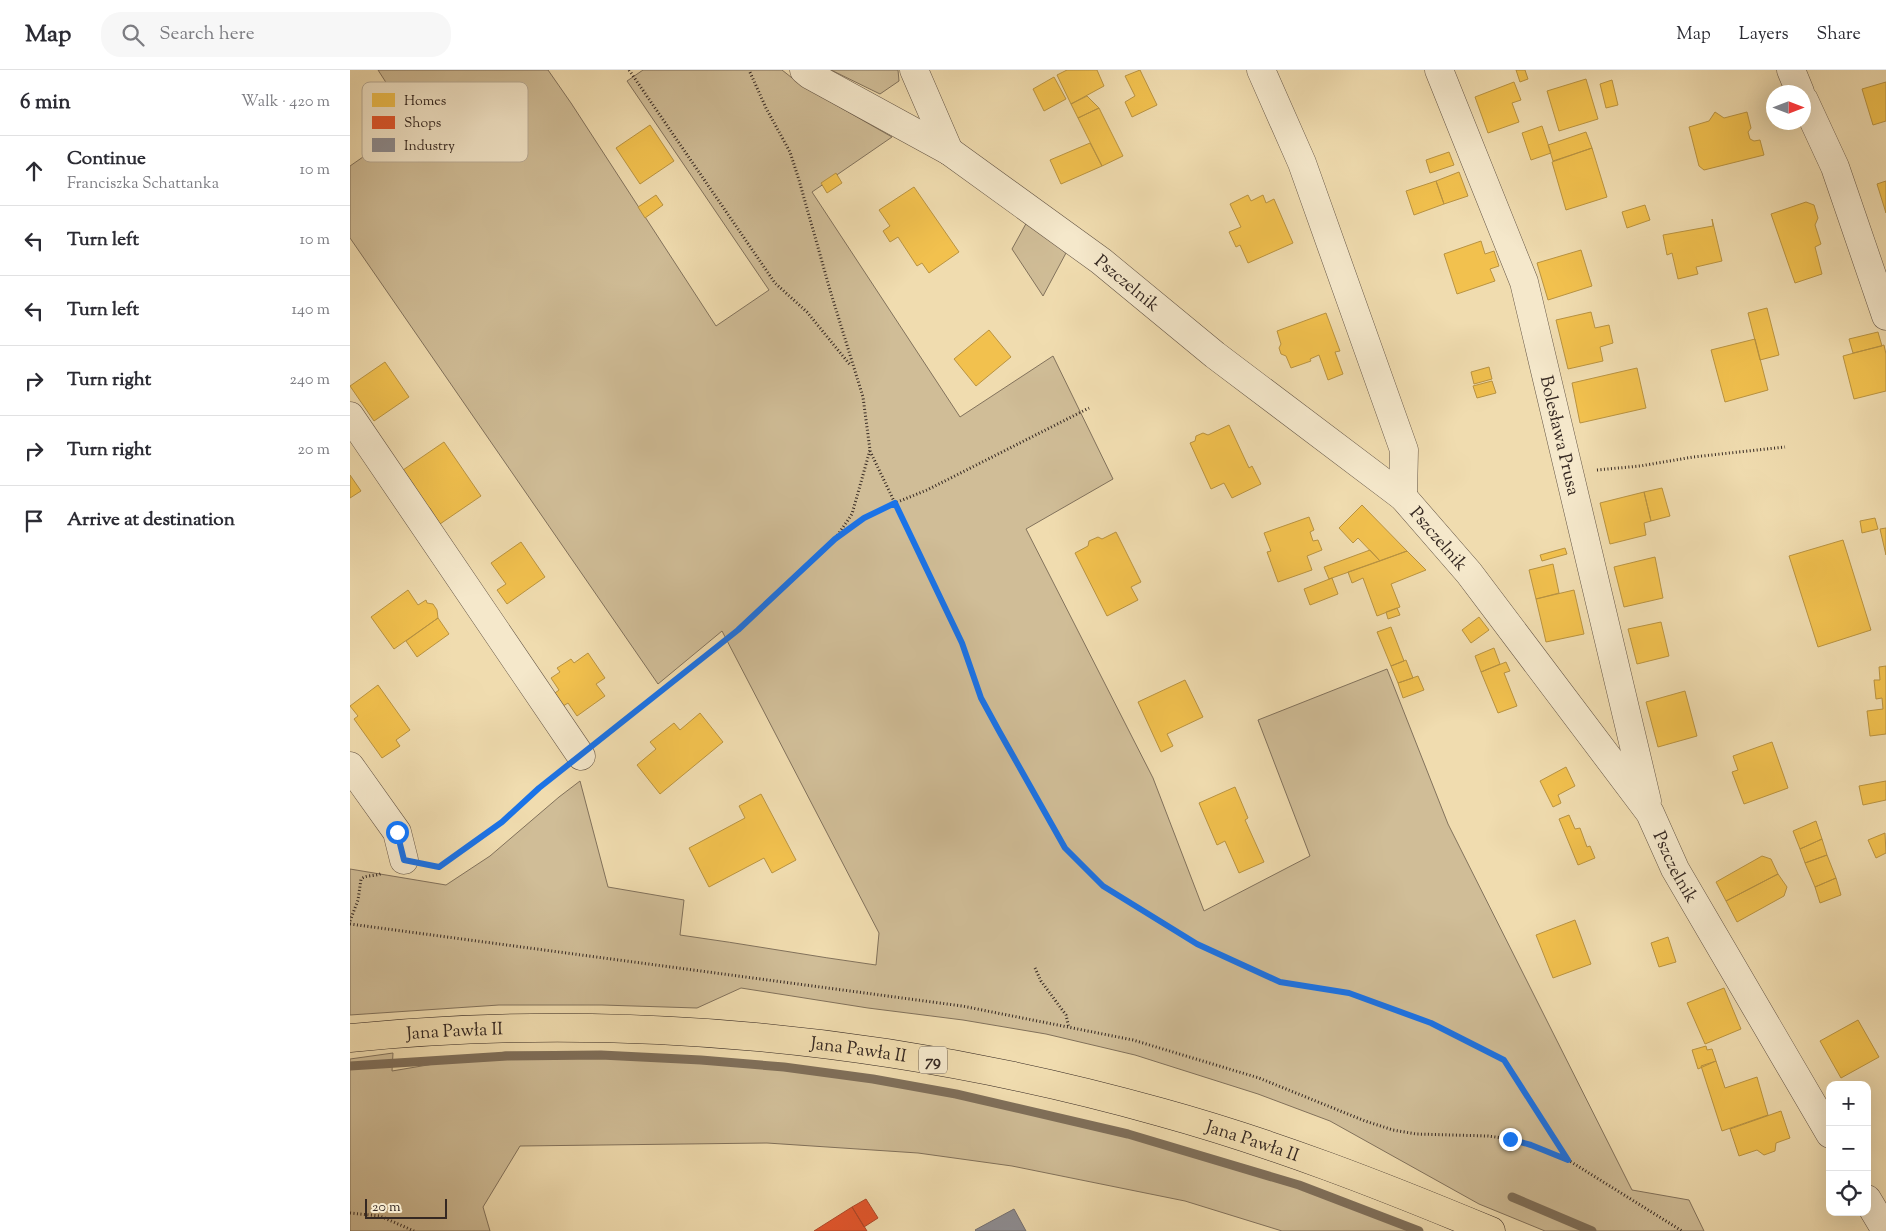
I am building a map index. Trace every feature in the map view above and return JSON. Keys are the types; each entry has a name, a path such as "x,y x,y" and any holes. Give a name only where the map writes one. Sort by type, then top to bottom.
{"main road":[{"name":"Jana Pawła II","path":"350,1038 461,1030 574,1028 647,1030 725,1034 810,1042 913,1056 1041,1082 1168,1114 1334,1168 1492,1231"}],"street":[{"name":"Pszczelnik","path":"804,70 949,151 1101,261 1215,355 1403,497 1469,572 1650,813 1675,869 1826,1127"},
{"path":"914,70 949,151"},
{"path":"1261,70 1302,163 1404,450 1403,497"},
{"name":"Bolesława Prusa","path":"1439,70 1524,282 1650,813"},
{"path":"1791,70 1797,85"},
{"path":"1811,115 1835,168 1886,316"},
{"path":"350,416 581,756"},
{"path":"350,766 397,832 404,860"},
{"path":"1871,1206 1886,1231"}],"path":[{"path":"629,70 775,282 807,312 853,368"},
{"path":"749,70 766,108 790,152 862,397 870,450 962,643 981,698 1065,848 1103,886 1197,944 1280,982 1349,993 1431,1023 1504,1060 1568,1160"},
{"path":"1089,408 927,490 864,518 835,539 738,630 539,788 502,822 439,867 404,860 376,876 366,876 361,879 358,900 350,923 962,1006 1133,1040 1258,1078 1392,1130 1416,1134 1510,1139 1531,1145 1568,1160 1682,1231"},
{"path":"1570,473 1785,447"},
{"path":"835,539 852,514 870,450"},
{"path":"1035,968 1041,981 1066,1015 1069,1028"},
{"path":"350,1213 380,1216 414,1231"}],"shaded area":[{"path":"378,70 548,70 716,326 769,290 627,81 643,70 782,70 801,85 892,137 812,192 960,417 1053,356 1113,479 1026,529 1153,778 1204,911 1310,856 1258,720 1387,669 1448,824 1632,1190 1689,1200 1704,1231 1545,1231 1479,1204 1330,1121 1258,1094 1135,1055 1046,1034 963,1020 868,1008 741,988 697,1008 602,1005 499,1005 350,1015 350,869 446,885 490,856 580,781 608,887 684,900 680,935 876,965 879,933 722,631 658,684 350,238 350,166 362,158 362,162 528,162 528,82 386,82"},
{"path":"831,70 898,70 899,81 880,94"},
{"path":"1028,220 1066,253 1043,296 1012,249"},
{"path":"505,1052 600,1052 784,1065 956,1094 1127,1135 1299,1184 1416,1231 1282,1231 1185,1201 1012,1166 918,1153 767,1143 520,1146 483,1207 490,1231 350,1231 350,1059 393,1053 392,1071"}],"building: Homes":[{"path":"1067,70 1097,70 1104,86 1071,104 1057,75"},
{"path":"1140,70 1157,105 1132,117 1125,102 1135,96 1125,76"},
{"path":"1516,70 1525,70 1528,79 1520,82"},
{"path":"1054,77 1066,99 1044,111 1033,89"},
{"path":"1586,79 1598,119 1559,131 1547,91"},
{"path":"1612,80 1618,105 1606,108 1600,84"},
{"path":"1514,82 1521,100 1512,103 1519,122 1488,133 1475,97"},
{"path":"1886,82 1886,121 1873,125 1862,89"},
{"path":"1087,96 1099,108 1078,118 1071,104"},
{"path":"1099,108 1123,156 1102,166 1078,118"},
{"path":"1715,112 1724,118 1747,112 1751,128 1748,132 1750,139 1754,141 1760,140 1764,155 1704,170 1699,166 1689,127 1709,121"},
{"path":"650,125 674,161 640,184 616,148"},
{"path":"1542,126 1551,153 1531,160 1522,133"},
{"path":"1586,132 1592,148 1553,161 1548,145"},
{"path":"1090,143 1102,166 1061,184 1050,160"},
{"path":"1592,148 1607,197 1566,210 1552,162"},
{"path":"1449,152 1454,165 1430,173 1426,160"},
{"path":"1459,172 1468,196 1444,204 1436,181"},
{"path":"836,173 842,183 827,193 821,183"},
{"path":"1436,181 1444,204 1414,215 1406,191"},
{"path":"1886,181 1886,213 1877,184"},
{"path":"914,187 959,252 929,273 922,263 917,266 898,237 890,242 883,231 890,226 879,210"},
{"path":"656,195 663,205 645,218 638,207"},
{"path":"1248,195 1251,201 1263,195 1266,203 1274,199 1293,243 1248,263 1240,245 1236,247 1229,232 1241,227 1230,204"},
{"path":"1806,202 1814,205 1818,218 1815,225 1821,244 1815,247 1822,274 1795,283 1771,214"},
{"path":"1645,205 1650,220 1627,228 1622,212"},
{"path":"1712,219 1722,261 1696,267 1698,274 1678,279 1672,253 1667,255 1663,235 1713,226"},
{"path":"1481,241 1485,254 1494,251 1499,266 1490,269 1495,281 1457,294 1444,254"},
{"path":"1581,250 1592,286 1548,300 1537,263"},
{"path":"1767,308 1779,355 1760,360 1748,313"},
{"path":"1591,312 1595,328 1609,325 1613,343 1600,347 1603,361 1568,369 1556,320"},
{"path":"1326,313 1340,351 1335,352 1343,374 1328,380 1319,355 1310,359 1311,361 1291,368 1286,356 1281,354 1279,348 1281,344 1277,331"},
{"path":"989,330 1011,357 976,386 954,359"},
{"path":"1878,332 1882,346 1853,353 1849,339"},
{"path":"1755,339 1768,390 1725,402 1711,350"},
{"path":"1884,345 1886,354 1886,391 1854,399 1843,356"},
{"path":"385,362 409,397 374,421 350,386"},
{"path":"1489,367 1492,379 1474,384 1471,372"},
{"path":"1637,368 1646,408 1580,423 1572,383"},
{"path":"1492,381 1496,393 1477,398 1473,386"},
{"path":"1229,425 1249,468 1252,466 1261,484 1232,498 1224,483 1211,489 1190,443 1195,441 1196,436 1203,433 1208,435"},
{"path":"444,442 481,496 440,524 430,508 427,510 411,487 414,485 403,470"},
{"path":"350,475 361,491 350,498"},
{"path":"1662,488 1670,516 1651,521 1644,492"},
{"path":"1644,492 1651,521 1644,523 1646,535 1610,544 1600,503"},
{"path":"1362,505 1407,551 1380,561 1358,538 1353,543 1339,528"},
{"path":"1309,517 1314,530 1310,532 1313,541 1318,540 1322,550 1307,556 1312,570 1278,582 1267,552 1271,551 1264,533"},
{"path":"1875,518 1878,529 1862,533 1860,521"},
{"path":"1886,528 1886,555 1880,529"},
{"path":"1116,532 1141,582 1131,587 1138,600 1107,616 1075,553 1088,546 1089,541 1098,537 1102,539"},
{"path":"1843,540 1871,630 1818,647 1789,556"},
{"path":"521,542 545,577 507,604 497,590 506,584 491,563"},
{"path":"1565,548 1567,554 1542,561 1540,555"},
{"path":"1370,550 1380,561 1329,579 1324,567"},
{"path":"1407,551 1426,570 1391,584 1400,607 1377,616 1363,578 1352,583 1348,572"},
{"path":"1655,557 1663,598 1624,607 1614,567"},
{"path":"1553,564 1559,593 1536,599 1529,570"},
{"path":"1332,578 1338,594 1310,605 1304,589"},
{"path":"408,590 418,605 426,600 427,603 433,604 437,610 438,618 394,649 371,617"},
{"path":"1574,590 1584,634 1546,642 1536,599"},
{"path":"1397,608 1400,615 1388,619 1386,612"},
{"path":"1479,617 1489,630 1471,643 1462,630"},
{"path":"438,618 449,634 417,657 406,641"},
{"path":"1661,622 1669,656 1637,664 1628,629"},
{"path":"1391,627 1404,661 1391,666 1377,632"},
{"path":"1494,648 1500,664 1481,672 1475,656"},
{"path":"588,653 605,678 596,684 605,696 577,716 568,703 560,708 551,696 559,690 551,678 560,672 557,668 571,659 574,663"},
{"path":"1406,660 1413,678 1398,683 1391,666"},
{"path":"1506,662 1510,671 1504,673 1517,706 1498,713 1481,672"},
{"path":"1886,666 1886,734 1870,736 1867,711 1883,709 1882,698 1876,699 1874,680 1880,680 1879,667"},
{"path":"1418,676 1424,690 1403,698 1398,683"},
{"path":"1185,680 1203,717 1167,734 1173,746 1161,752 1138,702"},
{"path":"378,685 410,730 396,740 400,746 382,758 354,719 358,716 350,706"},
{"path":"1685,691 1697,736 1658,747 1646,702"},
{"path":"700,713 723,742 660,794 637,765 656,749 650,742 674,723 680,730"},
{"path":"1772,742 1788,788 1744,804 1732,772 1738,770 1733,756"},
{"path":"1566,767 1575,786 1558,795 1561,803 1553,807 1540,781"},
{"path":"1886,781 1886,800 1863,805 1859,786"},
{"path":"1235,787 1248,818 1245,820 1264,862 1239,873 1225,841 1217,845 1199,803"},
{"path":"761,794 796,860 772,873 764,858 709,887 689,848 745,818 739,806"},
{"path":"1569,815 1575,829 1580,828 1587,847 1590,846 1595,858 1578,865 1559,819"},
{"path":"1816,821 1822,839 1800,849 1793,831"},
{"path":"1885,833 1886,853 1876,858 1868,840"},
{"path":"1822,839 1827,855 1805,863 1800,849"},
{"path":"1827,855 1836,878 1815,887 1805,863"},
{"path":"1762,856 1771,859 1778,874 1726,901 1716,882"},
{"path":"1778,874 1787,887 1784,896 1737,922 1726,901"},
{"path":"1836,878 1841,895 1820,903 1815,887"},
{"path":"1575,920 1591,964 1553,978 1536,935"},
{"path":"1668,937 1676,962 1659,967 1651,943"},
{"path":"1724,988 1741,1029 1705,1044 1687,1003"},
{"path":"1858,1020 1879,1057 1841,1078 1820,1041"},
{"path":"1706,1046 1707,1050 1712,1049 1716,1061 1698,1069 1692,1050"},
{"path":"1716,1061 1725,1088 1757,1077 1768,1115 1722,1131 1701,1066"},
{"path":"1781,1111 1790,1138 1776,1143 1775,1151 1764,1155 1757,1150 1739,1156 1730,1129"}],"building: Shops":[{"path":"866,1199 878,1218 864,1227 852,1207"},
{"path":"852,1207 867,1231 814,1231"}],"building: Industry":[{"path":"1014,1209 1026,1231 975,1230"}],"waterway":[{"path":"350,1066 507,1056 601,1055 701,1060 784,1067 873,1079 956,1094 1128,1134 1299,1185 1419,1231"},
{"path":"1512,1197 1592,1231"}],"route":[{"path":"397,832 404,860 439,867 502,822 539,788 738,630 835,539 864,518 895,503 962,643 981,698 1065,848 1103,886 1197,944 1280,982 1349,993 1431,1023 1504,1060 1568,1160 1531,1145 1510,1139"}]}
